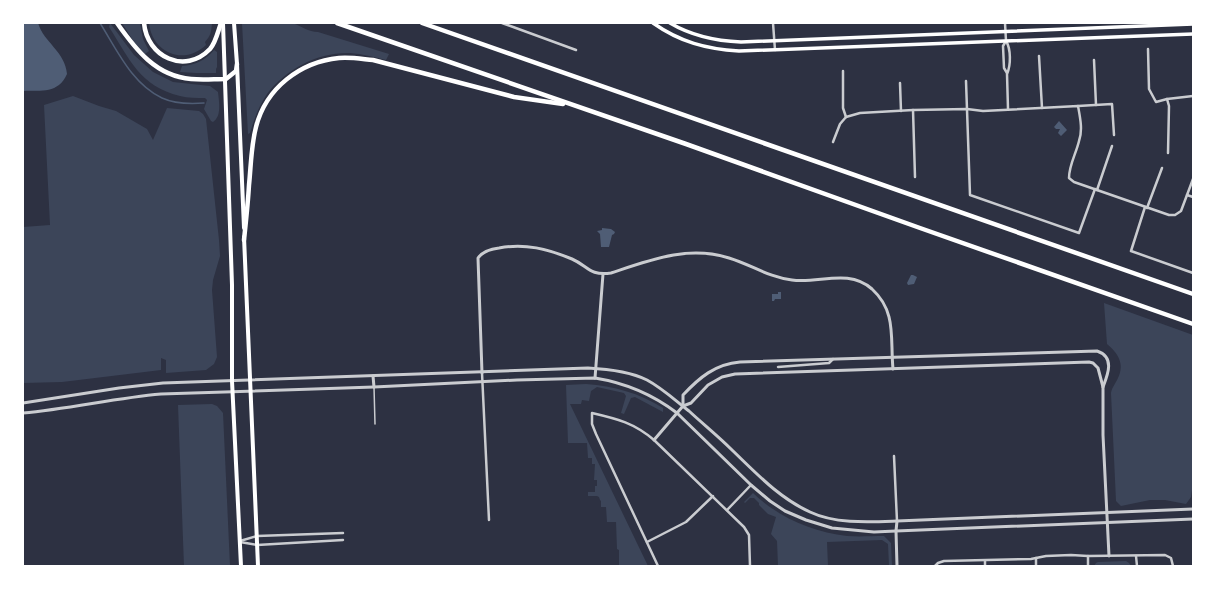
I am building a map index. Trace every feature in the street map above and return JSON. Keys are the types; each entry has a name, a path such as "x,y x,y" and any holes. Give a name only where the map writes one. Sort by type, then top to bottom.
{"highway":[{"path":"117,23 130,43 146,60 164,71 178,77 192,79 226,79 236,71 237,64"},
{"path":"144,23 148,40 158,52 173,60 185,61 198,57 210,49 222,23"},
{"path":"337,23 574,105 1193,324"},
{"path":"422,23 1193,294"},
{"path":"244,240 252,150 258,119 275,90 284,80 310,65 340,58 373,60 514,97 574,105"}],"main road":[{"path":"222,23 226,79 232,285 232,381 241,566"},
{"path":"234,23 258,566"},
{"path":"653,23 672,35 702,46 739,51 1193,34"},
{"path":"670,23 689,32 711,39 736,42 1193,24"}],"street":[{"path":"502,23 576,50"},
{"path":"515,28 517,23"},
{"path":"773,23 775,50"},
{"path":"1005,23 1006,41 1009,46 1010,69 1007,74"},
{"path":"1006,41 1003,46 1004,68 1007,74 1008,110"},
{"path":"1148,49 1149,90 1156,102 1167,99 1193,96"},
{"path":"1039,56 1042,108"},
{"path":"1094,60 1096,105"},
{"path":"843,71 843,108 846,117"},
{"path":"966,80 970,195 1079,233 1112,146"},
{"path":"900,83 901,111"},
{"path":"1167,99 1169,106 1168,154"},
{"path":"833,142 840,124 846,117 860,113 967,108 983,110 1008,110 1112,104 1114,134"},
{"path":"1078,106 1081,125 1080,140 1069,170 1069,178 1074,182 1175,216 1181,211 1193,179"},
{"path":"913,110 915,177"},
{"path":"1162,168 1146,207 1131,251 1193,273"},
{"path":"1187,195 1193,197"},
{"path":"489,520 477,262 480,255 488,250 506,246 533,247 573,260 589,271 603,274 668,256 686,253 705,253 736,260 761,272 782,279 804,281 840,277 854,280 871,289 880,298 887,309 891,323 893,369"},
{"path":"595,378 603,274"},
{"path":"683,406 683,395 699,378 714,369 732,363 1097,351 1105,355 1109,361 1109,370 1103,387"},
{"path":"778,367 829,364 833,359"},
{"path":"778,361 779,372"},
{"path":"654,440 683,406 691,403 705,388 714,381 735,374 1093,363 1098,368 1103,387 1109,556"},
{"path":"23,403 119,388 164,383 596,368 618,371 647,380 683,406 731,448 779,494 811,513 836,519 858,522 897,521 1193,508"},
{"path":"373,376 374,387"},
{"path":"23,413 76,407 144,396 595,378 625,384 654,397 677,413 751,485 770,501 780,508 806,520 832,528 874,532 1108,521 1193,519"},
{"path":"658,566 594,429 592,424 592,413 620,419 645,432 727,510 744,527 748,535 750,566"},
{"path":"894,456 897,521 897,566"},
{"path":"727,510 751,485"},
{"path":"647,542 686,522 712,496"},
{"path":"240,541 257,536 343,533"},
{"path":"240,541 257,545 343,540"},
{"path":"935,565 942,561 985,561 1065,555 1136,556 1165,554 1171,558 1173,566"},
{"path":"1088,556 1088,566"},
{"path":"1136,556 1136,566"},
{"path":"1036,558 1036,566"},
{"path":"985,561 985,566"}],"lane":[{"path":"374,387 375,424"}],"shaded area":[{"path":"23,23 38,23 45,36 62,59 67,74 59,85 54,88 49,90 23,91"},
{"path":"110,23 134,55 153,72 173,82 210,86 218,92 219,113 216,119 213,122 211,121 204,109 207,100 205,98 183,97 166,92 145,78 137,70 123,50 109,27"},
{"path":"122,23 140,23 143,39 149,51 145,54 134,42"},
{"path":"149,23 212,23 210,34 205,42 206,45 188,55 179,55 170,53 156,42 151,33"},
{"path":"242,23 292,23 311,31 389,54 386,60 354,53 326,55 293,70 283,77 267,94 257,113 250,133 248,134"},
{"path":"214,50 217,52 216,73 180,72 182,66 200,61"},
{"path":"73,96 116,111 147,129 153,140 167,108 199,111 206,119 220,256 213,280 212,290 217,357 214,364 206,370 166,373 166,360 161,358 161,370 62,382 23,383 23,227 50,225 44,105"},
{"path":"1059,121 1067,130 1061,136 1058,133 1060,129 1056,129 1054,127"},
{"path":"602,228 611,229 615,232 612,235 609,247 601,247 600,234 597,231 602,230"},
{"path":"911,275 917,277 914,284 908,285 907,283"},
{"path":"778,292 781,292 781,299 775,299 772,301 772,294 778,294"},
{"path":"1104,303 1193,335 1193,483 1191,497 1186,504 1165,500 1150,500 1121,506 1116,501 1111,393 1121,368 1117,355 1107,344"},
{"path":"586,384 606,386 626,391 645,398 663,408 663,412 635,397 631,398 624,414 621,413 626,396 624,393 597,387 591,391 589,401 582,400 581,404 570,404 648,566 619,566 616,522 607,522 606,507 601,507 599,497 588,496 588,492 595,492 597,480 594,480 595,464 592,464 592,458 588,458 587,443 568,443 566,385"},
{"path":"212,404 217,406 223,413 230,566 184,566 178,405"},
{"path":"753,493 763,502 784,516 808,527 847,536 884,536 891,543 892,566 889,566 888,544 882,540 827,542 828,566 778,566 777,541 771,534 776,517 768,514 754,498 750,498 745,503 744,502"},
{"path":"1126,561 1131,566 1094,566 1098,562"}],"waterway":[{"path":"100,23 126,65 151,92 172,101 204,103"}]}
